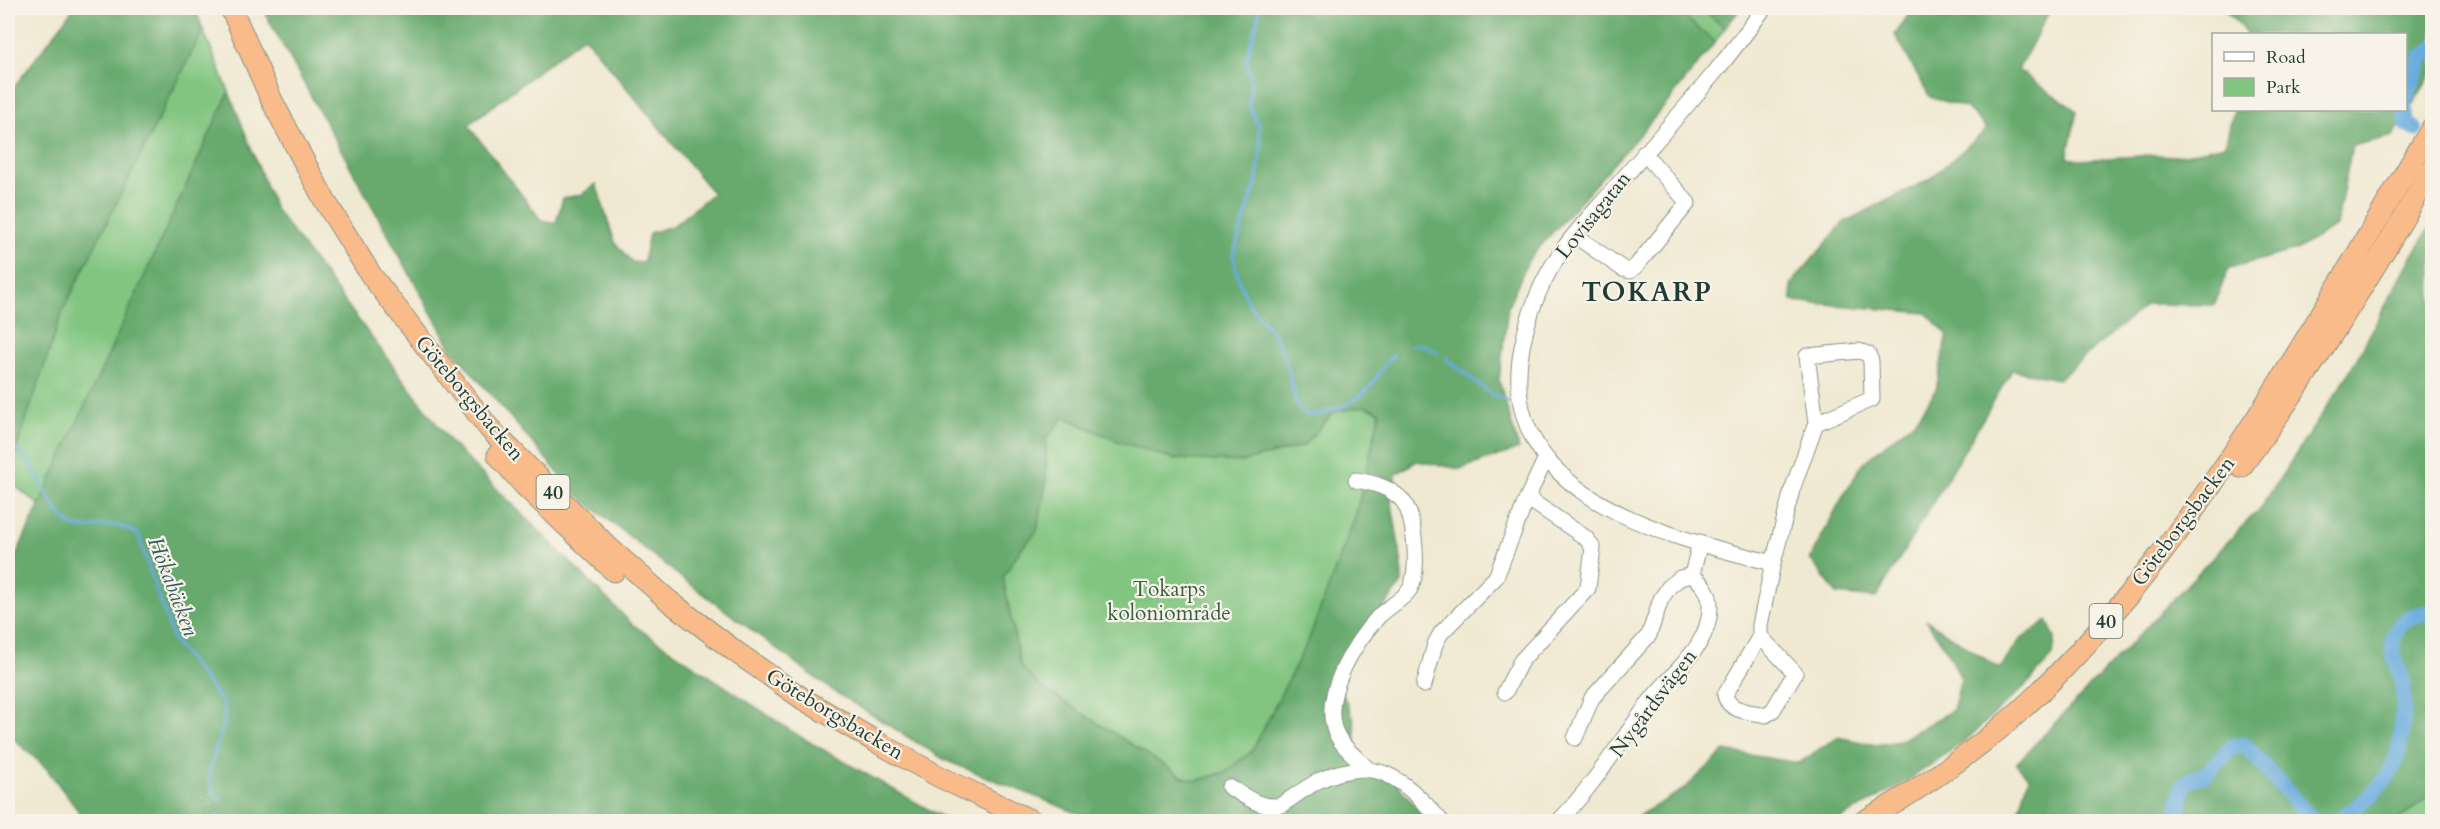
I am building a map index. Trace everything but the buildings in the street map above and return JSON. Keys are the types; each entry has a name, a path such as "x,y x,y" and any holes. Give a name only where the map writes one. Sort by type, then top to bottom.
{"highway":[{"name":"Göteborgsbacken","path":"217,8 238,59 290,164 352,269 413,355 525,486 598,557 728,664 796,710 866,752 1003,822"},
{"name":"Göteborgsbacken","path":"231,8 273,103 325,201 371,275 489,428 608,546 669,601 736,652 803,699 873,740 950,782 1034,822"},
{"name":"Göteborgsbacken","path":"1863,822 1923,785 1990,735 2036,695 2071,660 2135,587 2194,512 2232,457 2433,128"},
{"name":"Göteborgsbacken","path":"1887,822 1960,773 2008,736 2080,666 2174,557 2304,380 2433,170"}],"street":[{"name":"Lovisagatan","path":"1764,8 1710,79 1574,235 1553,264 1535,298 1525,331 1519,368 1519,393 1522,412 1529,432 1546,458 1567,480 1615,512 1649,527 1773,563"},
{"path":"1574,235 1623,269 1630,271 1636,266 1688,203 1644,153"},
{"path":"1760,636 1795,673 1773,710 1766,715 1731,707 1726,702 1725,695 1760,636 1760,625 1773,563 1792,490 1816,423 1807,356 1859,351 1868,354 1871,361 1872,399 1816,423"},
{"path":"1424,684 1427,668 1442,633 1496,577 1527,498 1546,458"},
{"path":"1356,480 1374,483 1396,494 1406,505 1415,555 1412,586 1365,634 1350,656 1338,683 1332,715 1333,727 1346,747 1369,770"},
{"path":"1506,692 1521,661 1588,588 1593,548 1586,538 1527,498"},
{"path":"1692,575 1700,542"},
{"name":"Nygårdsvägen","path":"1558,822 1576,804 1650,701 1687,663 1705,629 1711,606 1709,594 1692,575 1680,578 1669,586 1661,599 1649,635 1592,698 1575,738"},
{"path":"1229,787 1254,801 1273,807 1281,805 1326,778 1351,771 1369,770 1394,777 1407,785 1442,822"}],"green space":[{"path":"74,8 195,8 203,30 63,310 8,474 8,95"},
{"path":"270,8 1674,8 1715,42 1669,101 1529,259 1508,306 1499,381 1519,449 1460,469 1417,461 1396,474 1391,498 1401,559 1402,583 1334,674 1354,720 1359,774 1392,778 1428,821 1099,822 947,761 833,691 674,572 577,495 451,348 266,15","holes":["584,36 713,193 673,226 649,233 643,263 632,262 615,243 596,184 581,195 563,198 556,223 541,220 468,125","1365,406 1380,412 1356,514 1309,639 1252,751 1225,772 1196,781 1181,776 1039,686 1020,665 1003,577 1020,550 1037,531 1046,483 1046,439 1064,417 1118,441 1174,459 1242,462 1303,446 1334,412"]},
{"path":"1674,8 1701,8 1725,28 1715,42"},
{"path":"1701,8 1741,8 1725,28"},
{"path":"1913,8 2051,8 2018,70 2077,111 2067,158 2080,160 2153,155 2177,156 2225,145 2234,111 2407,111 2407,33 2245,33 2236,20 2221,8 2432,8 2432,73 2393,136 2352,146 2336,226 2296,250 2229,268 2214,305 2147,304 2058,379 2012,370 1876,598 1837,594 1810,559 1844,494 1864,462 1918,418 1936,390 1947,334 1926,313 1792,301 1791,284 1844,222 1930,179 1987,129 1967,108 1930,97 1895,35"},
{"path":"203,30 229,92 40,506 8,480 8,474 63,310"},
{"path":"229,92 275,209 451,443 632,624 799,736 949,821 86,821 46,768 8,734 8,573"},
{"path":"2432,224 2432,793 2396,821 2016,821 2029,778 2016,764 2261,507 2348,375"},
{"name":"Tokarps koloniområde","path":"1365,406 1380,412 1356,514 1309,639 1252,751 1225,772 1196,781 1181,776 1039,686 1020,665 1003,577 1020,550 1037,531 1046,483 1046,439 1064,417 1118,441 1174,459 1303,446 1334,412"},
{"path":"1926,620 2000,669 2020,640 2047,621 2055,638 2053,656 2025,686 1965,741 1907,781 1838,820 1633,821 1683,790 1725,751 1799,763 1837,737 1876,745 1899,741 1953,710 1961,679 1948,652"},
{"path":"2432,793 2432,821 2396,822 2402,818"}],"waterway":[{"path":"1259,8 1246,60 1251,80 1249,106 1259,127 1261,150 1256,184 1233,255 1239,281 1249,304 1274,334 1285,357 1297,406 1307,416 1323,413 1355,400 1371,385 1394,355"},
{"path":"2407,95 2422,57 2432,49"},
{"path":"2405,111 2407,125 2415,129"},
{"path":"1411,345 1424,345 1438,353"},
{"path":"1446,358 1489,393 1508,401"},
{"name":"Hökabäcken","path":"8,443 27,460 54,505 70,524 80,528 115,525 138,534 174,641 223,703 222,729 210,768 213,791 221,800"},
{"path":"2336,822 2379,787 2392,769 2400,744 2404,703 2401,675 2394,656 2394,637 2401,624 2407,619 2432,613"},
{"path":"2176,822 2183,785 2193,778 2205,775 2233,746 2245,745 2314,822"},
{"name":"Hökabäcken","path":"215,822 218,815"}],"district":[{"name":"TOKARP","path":"1647,292"}]}
